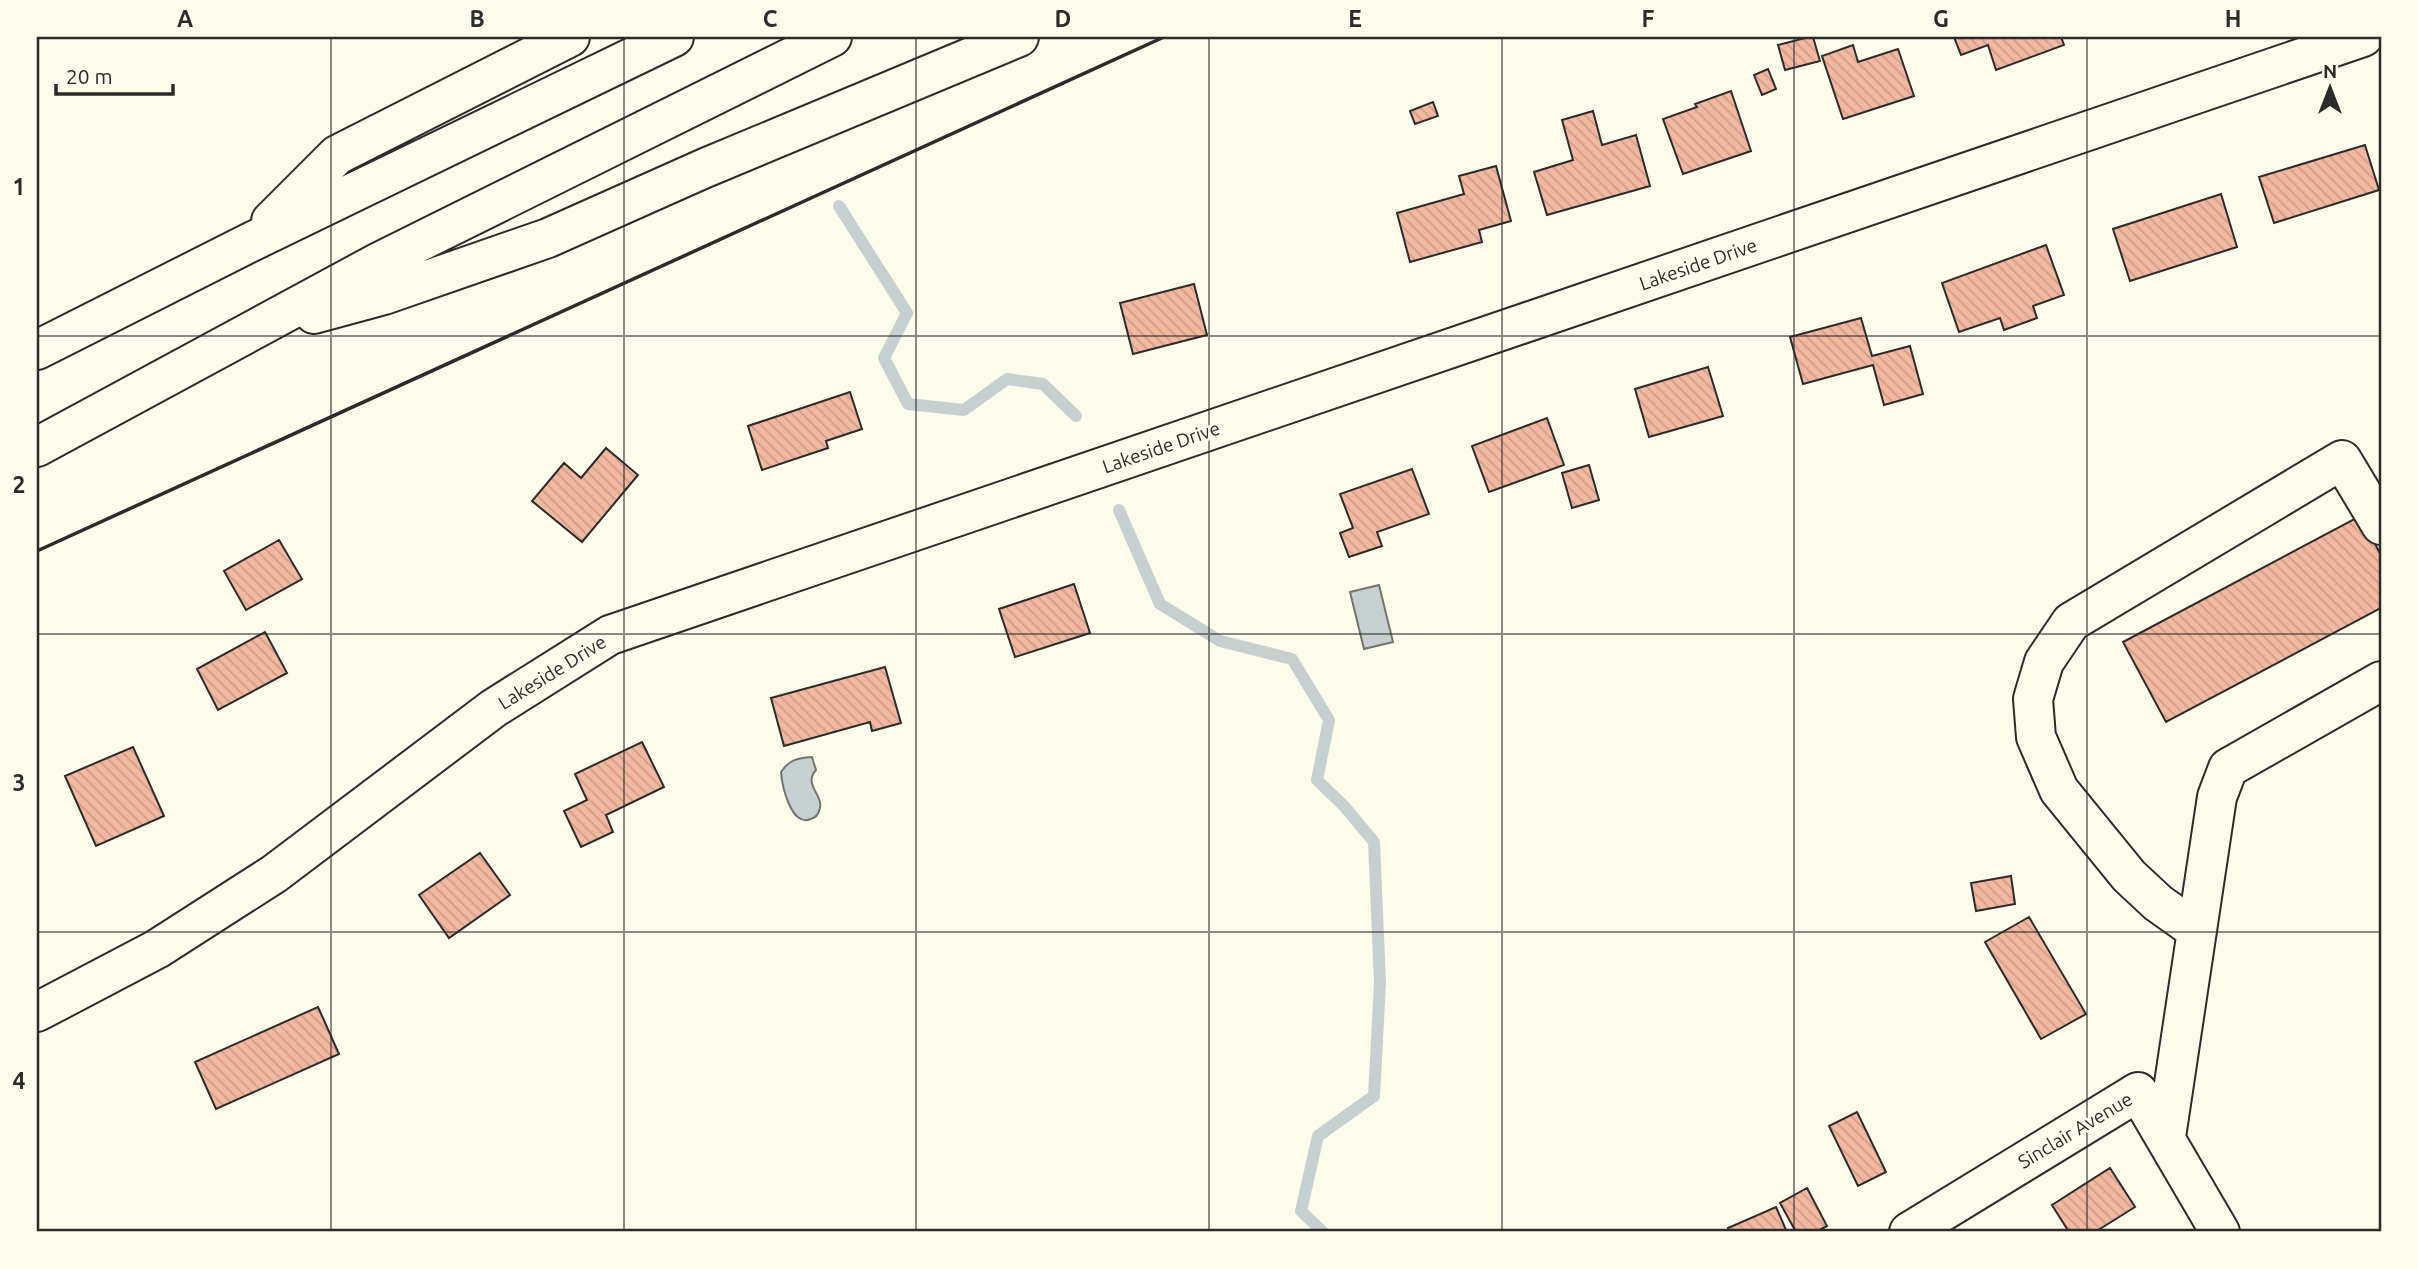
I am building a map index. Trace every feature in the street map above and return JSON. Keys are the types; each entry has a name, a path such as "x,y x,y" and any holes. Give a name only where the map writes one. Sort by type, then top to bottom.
{"main road":[{"path":"248,243 337,155 570,37"},
{"path":"37,350 248,243 674,37"},
{"path":"37,447 379,262 832,37"},
{"path":"245,333 384,295 548,238 705,168 1019,37"},
{"name":"Lakeside Drive","path":"37,1012 157,949 274,874 494,708 610,635 2363,37"},
{"path":"2196,930 2158,903 2129,876 2059,790 2036,737 2033,699 2044,662 2070,622 2342,460 2381,525"},
{"path":"2166,1137 2217,796 2228,768 2381,681"},
{"name":"Sinclair Avenue","path":"1909,1232 2138,1092 2220,1232"}],"shaded area":[{"path":"1379,585 1393,642 1364,649 1350,592"},
{"path":"812,757 816,770 812,781 820,806 816,816 804,820 793,812 789,804 781,772 794,760"}],"building":[{"path":"1813,37 1820,61 1785,70 1778,45"},
{"path":"1954,37 2061,37 2064,45 1996,70 1988,45 1961,55"},
{"path":"1853,45 1858,62 1898,49 1914,96 1843,119 1822,56"},
{"path":"1768,69 1776,89 1762,95 1754,75"},
{"path":"1731,91 1751,151 1683,174 1663,119"},
{"path":"1433,102 1438,116 1415,124 1410,111"},
{"path":"1593,111 1602,145 1636,135 1650,186 1547,215 1534,172 1573,160 1562,120"},
{"path":"2365,145 2379,190 2274,223 2259,177"},
{"path":"1496,166 1511,221 1479,230 1482,242 1410,262 1397,213 1464,194 1459,176"},
{"path":"2221,194 2237,247 2130,281 2113,229"},
{"path":"2046,245 2064,295 2033,306 2037,318 2004,330 2000,318 1959,332 1942,283"},
{"path":"1194,284 1207,335 1133,354 1120,303"},
{"path":"1861,318 1872,356 1910,346 1923,394 1884,405 1873,365 1803,384 1790,337"},
{"path":"1708,367 1723,416 1649,437 1635,389"},
{"path":"850,392 862,429 826,441 828,448 762,470 748,426"},
{"path":"1547,418 1564,465 1489,492 1472,446"},
{"path":"606,448 638,475 582,542 532,501 564,463 581,478"},
{"path":"1589,465 1599,500 1572,508 1562,473"},
{"path":"1412,469 1429,514 1377,532 1382,546 1349,557 1340,533 1353,528 1340,494"},
{"path":"2360,516 2381,555 2381,608 2166,722 2123,642"},
{"path":"279,540 302,579 246,610 224,571"},
{"path":"1074,584 1090,633 1015,657 999,609"},
{"path":"265,632 287,673 218,710 197,669"},
{"path":"885,667 901,723 872,731 870,722 784,746 771,698"},
{"path":"642,742 664,787 606,815 613,832 581,847 564,811 587,800 575,774"},
{"path":"133,747 164,816 96,846 65,776"},
{"path":"480,853 510,895 449,938 419,895"},
{"path":"2011,876 2015,904 1976,911 1971,883"},
{"path":"2029,917 2086,1014 2041,1039 1985,942"},
{"path":"318,1007 339,1054 216,1109 195,1062"},
{"path":"1857,1112 1886,1172 1858,1186 1829,1126"},
{"path":"2110,1168 2135,1207 2095,1232 2069,1232 2052,1205"},
{"path":"1807,1188 1827,1226 1816,1232 1796,1232 1780,1203"},
{"path":"1776,1207 1787,1232 1730,1232 1728,1228"}],"waterway":[{"path":"839,206 907,313 884,358 908,404 964,410 1007,379 1043,384 1076,416"},
{"path":"1119,510 1160,604 1220,641 1292,659 1329,720 1317,780 1344,806 1374,842 1380,983 1374,1096 1318,1136 1301,1211 1323,1232"}],"wall":[{"path":"37,551 1164,37"}]}
